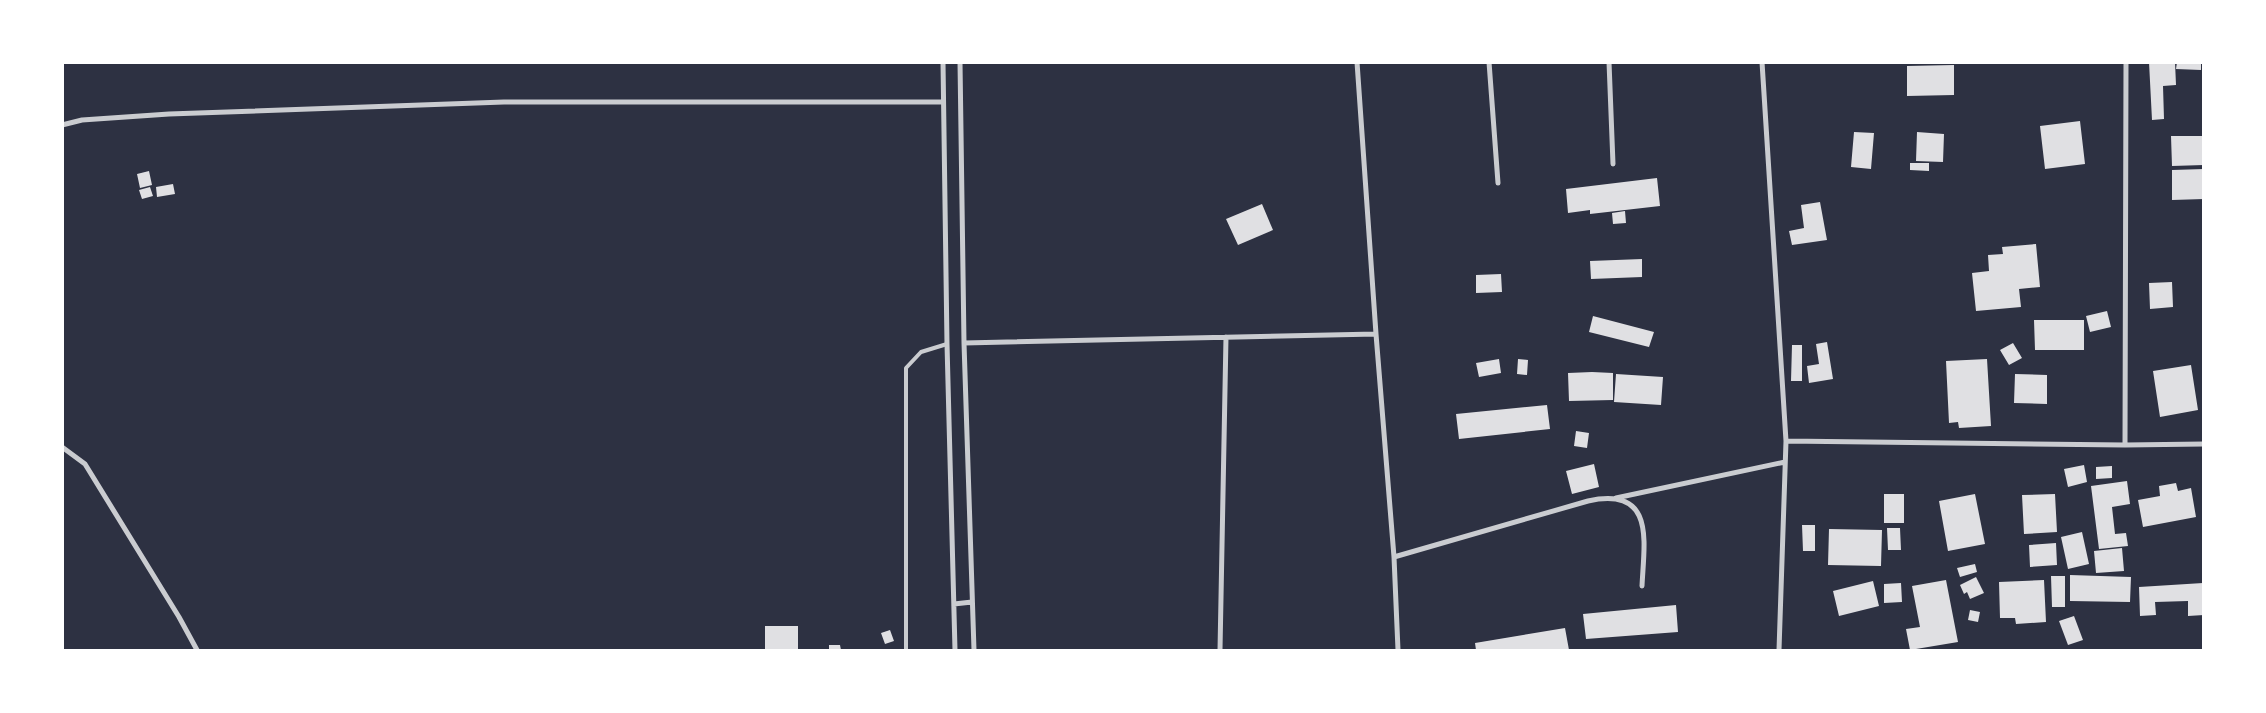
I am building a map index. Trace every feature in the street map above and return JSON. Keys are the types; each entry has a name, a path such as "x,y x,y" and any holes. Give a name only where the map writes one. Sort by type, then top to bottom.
{"street":[{"path":"943,62 942,102 947,344 956,650"},
{"path":"960,62 964,343 974,650"},
{"path":"1357,62 1394,557 1398,650"},
{"path":"1489,62 1498,183"},
{"path":"1609,62 1613,164"},
{"path":"1762,62 1786,441 1779,650"},
{"path":"2125,445 2126,62"},
{"path":"62,125 82,120 169,114 504,102 942,102"},
{"path":"964,343 1376,334"},
{"path":"1220,650 1226,338"},
{"path":"1786,441 2125,445 2204,444"},
{"path":"62,448 85,464 179,617 197,650"},
{"path":"1394,557 1588,500 1615,498 1785,462"},
{"path":"1615,498 1628,503 1638,514 1644,526 1642,586"},
{"path":"954,604 972,602"}],"lane":[{"path":"906,650 906,368 920,352 947,344"}],"building":[{"path":"2149,62 2175,62 2176,85 2163,86 2164,119 2152,120"},
{"path":"2177,62 2201,62 2201,70 2176,69"},
{"path":"1954,65 1954,95 1907,96 1907,66"},
{"path":"2080,121 2085,164 2045,169 2040,126"},
{"path":"1854,132 1874,133 1871,169 1851,167"},
{"path":"1917,132 1944,134 1943,162 1916,161"},
{"path":"2171,136 2204,136 2204,165 2172,166"},
{"path":"1910,163 1929,163 1929,171 1910,170"},
{"path":"2204,169 2204,199 2172,200 2172,170"},
{"path":"149,171 152,185 140,188 137,174"},
{"path":"1657,178 1660,206 1590,214 1590,210 1568,213 1566,189"},
{"path":"173,184 175,194 157,197 156,187"},
{"path":"150,187 153,196 142,199 139,190"},
{"path":"1820,202 1827,240 1792,245 1789,231 1804,228 1801,205"},
{"path":"1262,204 1273,230 1238,245 1226,219"},
{"path":"1625,211 1626,223 1613,224 1612,213"},
{"path":"2036,244 2040,287 2019,289 2021,307 1976,311 1972,273 1989,271 1988,255 2003,254 2002,247"},
{"path":"1642,259 1642,277 1591,279 1590,261"},
{"path":"1501,274 1502,292 1476,293 1476,275"},
{"path":"2172,282 2173,307 2150,309 2149,283"},
{"path":"2107,311 2111,327 2090,332 2086,316"},
{"path":"1593,316 1654,332 1649,347 1589,332"},
{"path":"2034,320 2084,320 2084,350 2035,350"},
{"path":"1827,342 1833,379 1809,383 1807,366 1819,364 1816,344"},
{"path":"2013,343 2022,358 2009,365 2000,350"},
{"path":"1792,345 1802,345 1802,381 1791,381"},
{"path":"1499,359 1501,373 1479,377 1476,363"},
{"path":"1518,359 1528,360 1527,375 1517,374"},
{"path":"1987,359 1991,426 1959,428 1958,422 1949,423 1946,361"},
{"path":"2191,365 2198,410 2160,417 2153,371"},
{"path":"1568,373 1613,373 1613,400 1569,401"},
{"path":"1616,374 1663,377 1661,405 1614,402"},
{"path":"2015,374 2047,375 2047,404 2014,403"},
{"path":"1547,405 1550,429 1459,439 1456,414"},
{"path":"1576,431 1589,433 1587,448 1574,446"},
{"path":"1594,464 1599,487 1572,494 1566,471"},
{"path":"2084,465 2087,482 2068,487 2064,469"},
{"path":"2112,466 2112,478 2096,479 2096,467"},
{"path":"2127,481 2130,504 2112,507 2115,534 2126,533 2128,546 2099,549 2091,486"},
{"path":"2176,483 2178,491 2191,488 2196,517 2143,527 2138,500 2160,496 2159,486"},
{"path":"1884,494 1904,494 1904,523 1884,523"},
{"path":"1975,494 1985,544 1948,551 1939,501"},
{"path":"2055,494 2057,532 2024,534 2022,495"},
{"path":"1802,525 1815,525 1815,551 1803,551"},
{"path":"1887,528 1900,528 1901,550 1888,550"},
{"path":"1829,529 1882,530 1881,566 1828,565"},
{"path":"2082,532 2089,564 2068,569 2061,537"},
{"path":"2056,543 2057,565 2030,567 2029,545"},
{"path":"2122,548 2124,571 2096,573 2094,551"},
{"path":"1975,564 1977,572 1960,577 1957,568"},
{"path":"2070,575 2131,577 2130,602 2070,601"},
{"path":"2051,576 2065,576 2065,607 2052,607"},
{"path":"1976,577 1984,593 1970,599 1967,592 1964,594 1960,585"},
{"path":"1946,580 1958,642 1910,650 1906,629 1920,627 1912,586"},
{"path":"2044,580 2046,622 2016,624 2015,618 2000,618 1999,582"},
{"path":"1873,581 1879,606 1839,616 1833,591"},
{"path":"1901,583 1902,602 1884,603 1884,584"},
{"path":"2203,583 2204,615 2188,616 2188,601 2155,602 2156,615 2140,616 2139,587"},
{"path":"1676,605 1678,632 1586,639 1583,614"},
{"path":"1970,610 1980,612 1978,622 1968,620"},
{"path":"2074,616 2083,640 2068,645 2059,621"},
{"path":"765,626 798,626 798,650 765,650"},
{"path":"1565,628 1569,650 1476,650 1475,643"},
{"path":"890,630 894,641 885,644 881,633"},
{"path":"829,645 840,645 841,650 829,650"}]}
